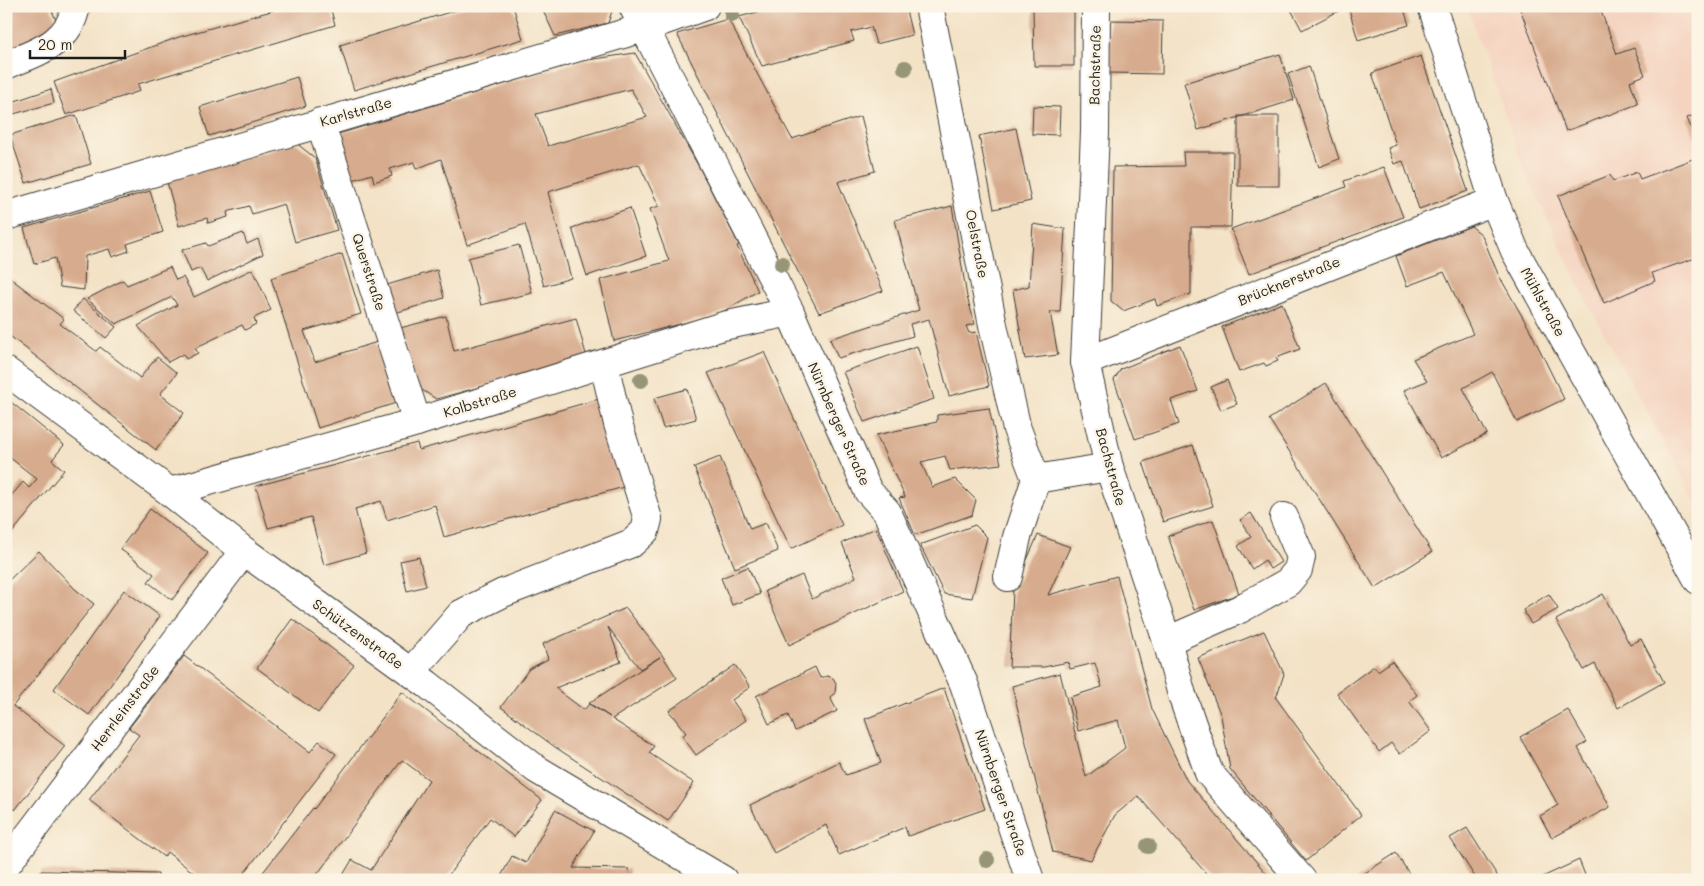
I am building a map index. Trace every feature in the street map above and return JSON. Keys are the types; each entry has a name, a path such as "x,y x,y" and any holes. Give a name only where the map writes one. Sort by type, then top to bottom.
{"street":[{"path":"6,65 53,45 74,17 76,6"},
{"name":"Karlstraße","path":"6,216 320,122 638,17 705,6"},
{"name":"Oelstraße","path":"929,6 993,325 1017,429 1036,479"},
{"name":"Bachstraße","path":"1096,6 1095,132 1085,362 1109,467 1209,773 1302,880"},
{"name":"Mühlstraße","path":"1432,6 1494,201 1515,251 1698,580"},
{"name":"Nürnberger Straße","path":"638,17 790,312 868,491 887,512 964,684 1030,880"},
{"name":"Querstraße","path":"320,122 417,422"},
{"name":"Brücknerstraße","path":"1085,362 1494,201"},
{"name":"Kolbstraße","path":"170,492 417,422 723,326 790,312"},
{"path":"411,672 461,614 503,594 632,543 645,531 648,519 618,424 604,364"},
{"name":"Schützenstraße","path":"6,371 170,492 244,551 411,672 536,769 722,880"},
{"path":"1008,577 1017,537 1036,479 1109,467"},
{"path":"1167,641 1240,609 1288,582 1298,570 1301,557 1284,517"},
{"name":"Herrleinstraße","path":"6,866 244,551"}],"shaded area":[{"path":"1467,6 1698,6 1698,506 1586,300 1524,169"}],"building":[{"path":"6,6 50,6 60,30 6,50"},
{"path":"289,6 330,6 335,25 138,84 140,91 66,115 54,82 179,37"},
{"path":"470,6 513,6 523,39 354,90 340,45"},
{"path":"541,6 609,6 612,11 608,23 555,36"},
{"path":"779,6 905,6 912,35 876,44 871,27 851,32 854,41 762,66 739,17"},
{"path":"1033,6 1074,6 1074,66 1034,66"},
{"path":"1289,6 1348,6 1302,30"},
{"path":"1348,6 1403,6 1409,25 1358,40"},
{"path":"1519,6 1599,6 1617,54 1634,48 1645,75 1630,81 1638,104 1566,131"},
{"path":"728,19 792,139 861,116 875,171 838,182 883,291 819,313 677,34"},
{"path":"1110,20 1163,21 1162,74 1109,73"},
{"path":"635,53 699,167 739,245 737,246 758,291 719,314 614,341 600,280 669,261 650,209 659,206 639,164 548,192 571,278 544,286 525,224 467,245 441,159 416,169 414,162 390,169 392,176 374,182 372,174 346,182 338,134 581,61","holes":["631,89 647,117 548,146 536,114"]},
{"path":"1280,54 1294,100 1198,130 1184,83"},
{"path":"1421,56 1468,191 1419,209 1403,161 1394,164 1388,148 1396,145 1372,73"},
{"path":"1309,66 1339,159 1319,167 1288,74"},
{"path":"297,77 306,106 209,136 200,107"},
{"path":"51,89 54,103 6,116 6,104"},
{"path":"1033,106 1060,107 1059,135 1032,134"},
{"path":"1698,114 1698,145 1687,118"},
{"path":"76,115 91,164 26,183 10,135"},
{"path":"1238,116 1279,116 1279,186 1238,186"},
{"path":"1016,128 1031,201 994,209 979,136"},
{"path":"296,143 315,158 337,230 295,242 284,204 252,214 249,206 227,212 228,217 208,223 207,218 179,226 167,182"},
{"path":"1183,152 1233,152 1231,227 1191,227 1191,294 1157,306 1155,299 1123,311 1111,301 1113,167 1184,166"},
{"path":"1698,157 1698,257 1652,273 1655,281 1604,303 1558,196 1610,175 1613,181 1637,172 1640,179"},
{"path":"1384,167 1403,217 1249,274 1231,229 1346,187 1344,181"},
{"path":"6,179 11,194 6,195"},
{"path":"150,191 163,232 127,244 129,251 112,257 109,249 85,256 84,290 60,287 55,258 34,264 24,228"},
{"path":"952,206 967,297 975,324 966,326 969,333 976,332 989,386 949,396 929,319 910,324 913,336 838,358 830,339 919,310 895,220"},
{"path":"630,208 646,256 587,276 572,228"},
{"path":"1033,224 1065,229 1060,312 1050,312 1058,355 1025,359 1013,290 1029,286"},
{"path":"1471,226 1482,235 1498,274 1530,330 1564,399 1517,422 1492,372 1463,388 1487,434 1441,458 1404,390 1427,381 1413,359 1473,334 1444,272 1407,286 1396,256"},
{"path":"243,233 247,244 258,239 263,254 207,281 200,268 191,272 182,250 206,243 208,246"},
{"path":"519,245 532,293 481,305 468,258"},
{"path":"342,254 361,314 304,331 315,362 377,342 396,403 318,428 271,278"},
{"path":"170,267 176,280 183,277 194,297 253,269 271,310 254,318 256,324 245,330 242,325 195,348 198,353 186,359 183,354 168,362 138,326 177,305 172,297 116,324 87,299 123,280 127,285"},
{"path":"437,270 444,298 395,313 387,285"},
{"path":"6,275 64,319 60,324 96,351 100,347 140,378 157,357 177,373 160,394 184,413 156,450 6,333"},
{"path":"83,299 116,327 106,338 73,311"},
{"path":"1282,303 1300,349 1276,358 1278,361 1266,366 1264,363 1239,372 1222,327"},
{"path":"446,316 454,351 576,318 587,358 436,399 416,386 400,328"},
{"path":"1180,345 1198,391 1171,400 1179,424 1135,439 1114,380 1121,369"},
{"path":"917,346 934,399 864,422 843,372"},
{"path":"764,352 842,525 791,549 708,373"},
{"path":"1227,380 1237,404 1221,410 1211,387"},
{"path":"1326,383 1432,552 1375,588 1269,419"},
{"path":"687,389 696,419 663,428 654,398"},
{"path":"606,397 631,485 444,537 435,505 387,520 381,501 355,509 366,553 324,565 311,517 268,528 256,486 417,443 419,450"},
{"path":"6,398 64,445 52,460 64,470 6,540 6,502 23,482 29,488 37,479 9,457 6,460"},
{"path":"989,408 1001,464 950,470 945,456 921,462 932,487 955,479 976,500 972,515 915,535 899,498 905,497 876,435 937,422 937,415"},
{"path":"1193,445 1213,506 1163,522 1143,462"},
{"path":"720,457 750,529 766,523 778,551 735,568 694,467"},
{"path":"150,509 208,553 172,600 148,582 154,574 120,549"},
{"path":"1251,513 1281,562 1270,569 1265,560 1252,569 1238,546 1251,537 1240,520"},
{"path":"1213,520 1239,594 1194,610 1168,536"},
{"path":"975,525 987,537 972,598 944,594 920,545"},
{"path":"876,528 903,591 789,645 765,591 802,575 812,599 856,577 842,543"},
{"path":"1038,535 1070,547 1048,595 1117,576 1152,709 1187,781 1272,880 1212,880 1138,796 1115,815 1091,860 1053,852 1012,686 1060,673 1086,777 1125,748 1118,720 1078,731 1070,697 1102,687 1095,663 1070,669 1068,662 1044,667 1009,667 1013,591"},
{"path":"39,551 75,589 94,604 13,706 65,746 15,810 6,803 6,583"},
{"path":"419,557 426,586 407,591 400,561"},
{"path":"748,567 760,594 732,605 721,578"},
{"path":"124,590 160,616 89,715 54,689"},
{"path":"1549,594 1558,609 1531,624 1523,610"},
{"path":"1603,594 1630,645 1641,639 1664,682 1618,708 1595,664 1584,670 1556,620"},
{"path":"626,608 662,655 677,678 612,719 654,746 649,753 694,783 668,821 555,747 501,707 529,669 548,659 543,644","holes":["608,627 640,669 660,657 589,703 610,717 589,704 584,710 555,688 621,662"]},
{"path":"292,619 354,665 318,713 257,668"},
{"path":"1264,631 1284,674 1276,698 1361,815 1306,861 1230,769 1221,716 1198,658"},
{"path":"184,656 310,752 319,741 336,754 239,880 203,880 167,852 164,857 89,800 139,735 129,728"},
{"path":"1392,661 1417,695 1409,701 1431,731 1400,754 1391,743 1379,752 1337,693 1374,666 1378,671"},
{"path":"735,665 750,687 732,700 746,720 696,755 682,736 686,733 669,711"},
{"path":"815,667 820,678 827,676 833,678 836,683 835,693 830,697 837,711 795,731 788,715 769,724 756,696"},
{"path":"944,688 985,809 908,836 905,827 839,855 826,825 774,853 750,805 839,762 846,775 881,763 865,719"},
{"path":"402,692 542,800 514,837 490,818 445,880 340,880 352,860 371,870 429,780 402,760 313,880 257,880 314,809"},
{"path":"1568,710 1587,742 1578,748 1610,807 1552,838 1540,816 1558,805 1520,737"},
{"path":"555,810 594,831 573,868 629,869 628,880 499,880 512,856 526,863"},
{"path":"1467,828 1500,880 1471,880 1475,877 1450,838"},
{"path":"1396,853 1413,880 1354,880"},
{"path":"1579,860 1587,880 1536,880"},
{"path":"41,871 158,874 158,880 41,880"}]}
